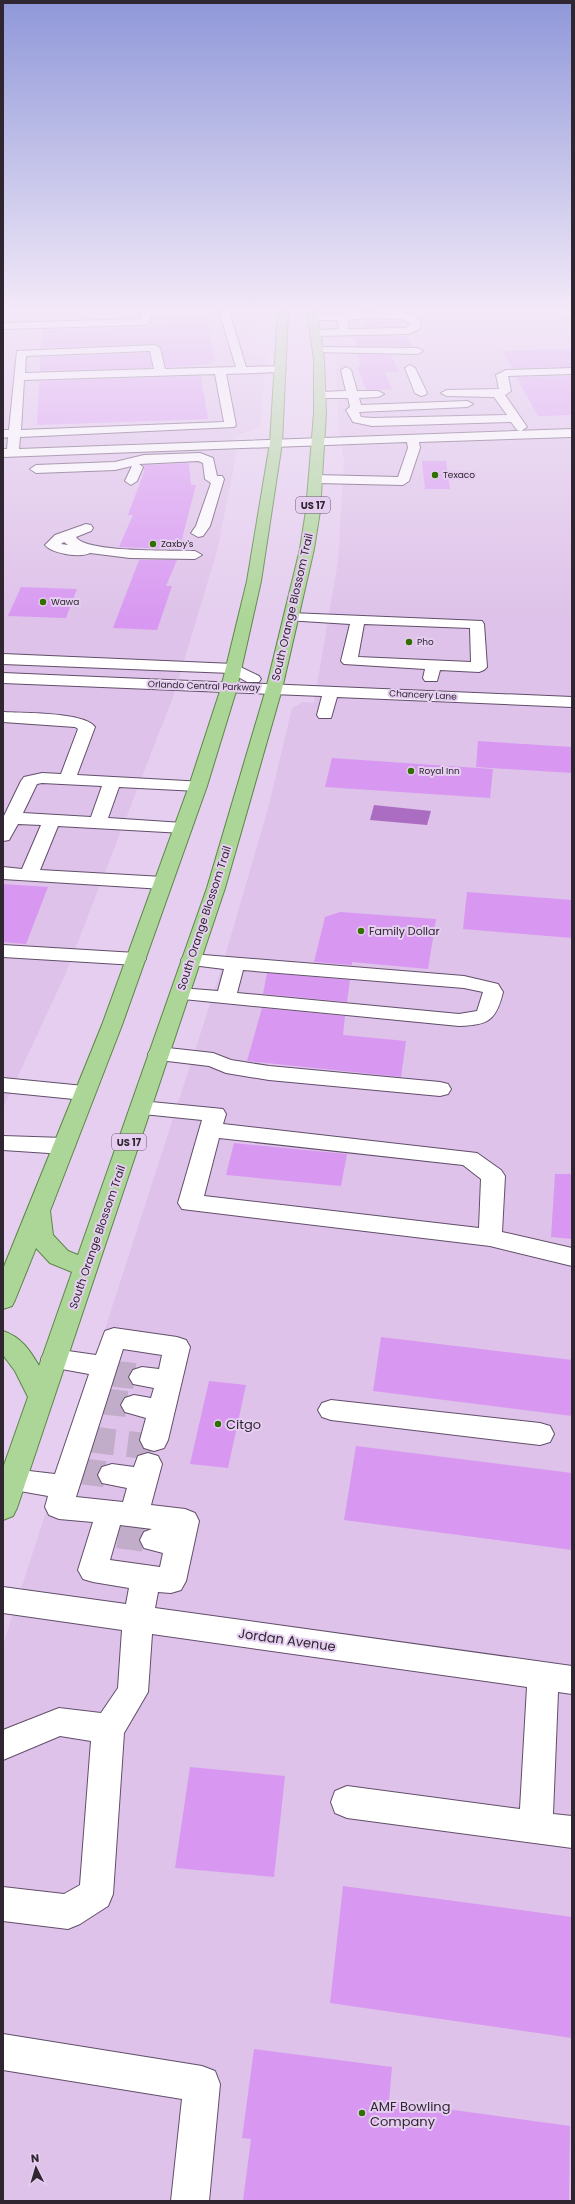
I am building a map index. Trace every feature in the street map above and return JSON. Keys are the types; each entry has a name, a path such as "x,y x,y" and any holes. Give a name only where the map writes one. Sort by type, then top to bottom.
{"main road":[{"path":"3,1300 64,1146 164,883 198,786 229,688 257,566 276,443 278,414"},
{"name":"South Orange Blossom Trail","path":"3,1508 216,888 274,689 307,548 316,479 319,414"},
{"path":"39,1208 41,1238 59,1257 86,1268"},
{"path":"3,1341 9,1344 22,1361 41,1396"}],"street":[{"path":"16,414 15,433 8,452 572,433"},
{"path":"3,434 230,425 228,414"},
{"path":"353,414 354,417 363,422 515,418"},
{"path":"512,414 526,435"},
{"path":"316,479 403,481 414,448 413,439"},
{"path":"36,469 115,466 200,457 206,458 209,461 214,479 203,526 198,533"},
{"path":"131,481 137,463"},
{"path":"86,528 70,535 70,541 76,545 94,551 195,555"},
{"path":"291,617 357,624 477,628 479,667 349,661 357,624"},
{"name":"Orlando Central Parkway","path":"3,659 234,669 274,689"},
{"path":"429,695 432,665"},
{"name":"Orlando Central Parkway","path":"3,678 274,689"},
{"name":"Chancery Lane","path":"274,689 572,702"},
{"path":"325,715 331,691"},
{"path":"3,718 67,721 85,724 87,731 67,779"},
{"path":"3,836 30,781 42,778 198,786"},
{"path":"98,823 112,782"},
{"path":"12,818 183,828"},
{"path":"29,875 52,820"},
{"path":"3,873 164,883"},
{"path":"3,951 136,958"},
{"path":"180,994 459,1020 484,1017 488,1013 493,992 491,988 464,982 191,960"},
{"path":"226,998 235,964"},
{"path":"159,1054 213,1060 226,1066 269,1073 440,1089"},
{"path":"3,1085 84,1093"},
{"path":"141,1108 215,1114 190,1203 490,1238 572,1257"},
{"path":"210,1130 469,1158 493,1176 490,1238"},
{"path":"3,1143 64,1146"},
{"path":"106,1370 85,1438 59,1507 117,1524 185,1521 167,1542 171,1581 94,1570 117,1524 149,1461 177,1347 114,1338 106,1370"},
{"path":"54,1359 106,1370"},
{"path":"142,1377 169,1380"},
{"path":"134,1406 162,1410"},
{"path":"331,1410 540,1434"},
{"path":"112,1475 149,1461"},
{"path":"12,1480 71,1476"},
{"path":"3,1904 68,1912 96,1894 108,1729 133,1692 138,1619 146,1577"},
{"name":"Jordan Avenue","path":"3,1600 558,1678"},
{"path":"536,1827 558,1678"},
{"path":"3,1745 59,1722 108,1729"},
{"path":"347,1802 572,1832"},
{"path":"3,2052 202,2084 190,2201"}],"shaded area":[{"path":"3,414 261,414 260,427 234,437 236,457 217,551 173,697 65,975 3,1108"},
{"path":"338,414 572,414 572,2201 3,2201 3,1645 221,970 269,805 292,708 304,702 314,703 338,561 344,462"},
{"path":"374,805 431,811 427,825 370,820"}],"building":[{"path":"38,414 207,414 208,419 37,425"},
{"path":"537,414 572,414 572,415 538,416"},
{"name":"Texaco","path":"422,461 446,461 450,489 425,489"},
{"path":"189,463 191,485 196,485 182,539 185,540 181,549 119,547 133,515 128,515 144,472 144,465"},
{"path":"139,560 177,560 166,586 172,586 157,630 113,628"},
{"path":"21,587 77,589 66,618 8,616"},
{"path":"478,741 572,747 572,773 476,767"},
{"name":"Royal Inn","path":"332,758 493,769 490,798 325,787"},
{"path":"3,884 48,887 26,944 3,942"},
{"path":"467,892 572,900 572,938 463,929"},
{"path":"340,912 436,919 428,969 352,962 352,965 314,962 325,917"},
{"path":"267,973 350,980 347,1002 263,994"},
{"path":"262,1008 345,1016 343,1035 406,1041 401,1077 247,1061"},
{"path":"234,1143 347,1154 341,1186 226,1175"},
{"path":"555,1174 572,1174 572,1239 551,1237"},
{"path":"381,1337 572,1360 572,1416 373,1391"},
{"name":"Citgo","path":"209,1381 246,1385 228,1468 190,1464"},
{"path":"356,1446 572,1473 572,1550 344,1520"},
{"path":"190,1767 285,1776 274,1877 175,1868"},
{"path":"343,1886 572,1917 572,2038 330,2003"},
{"name":"AMF Bowling Company","path":"254,2049 392,2067 389,2101 570,2126 569,2201 243,2201 251,2139 242,2138"}],"tunnel":[{"path":"109,1373 142,1377"},
{"path":"101,1401 134,1405"},
{"path":"89,1439 152,1447"},
{"path":"79,1471 112,1475"},
{"path":"118,1535 154,1540"}],"place":[{"name":"Texaco","path":"435,475"},
{"name":"Zaxby's","path":"153,544"},
{"name":"Wawa","path":"43,602"},
{"name":"Pho","path":"409,642"},
{"name":"Royal Inn","path":"411,771"},
{"name":"Family Dollar","path":"361,931"},
{"name":"Citgo","path":"218,1424"},
{"name":"AMF Bowling Company","path":"362,2113"}]}
